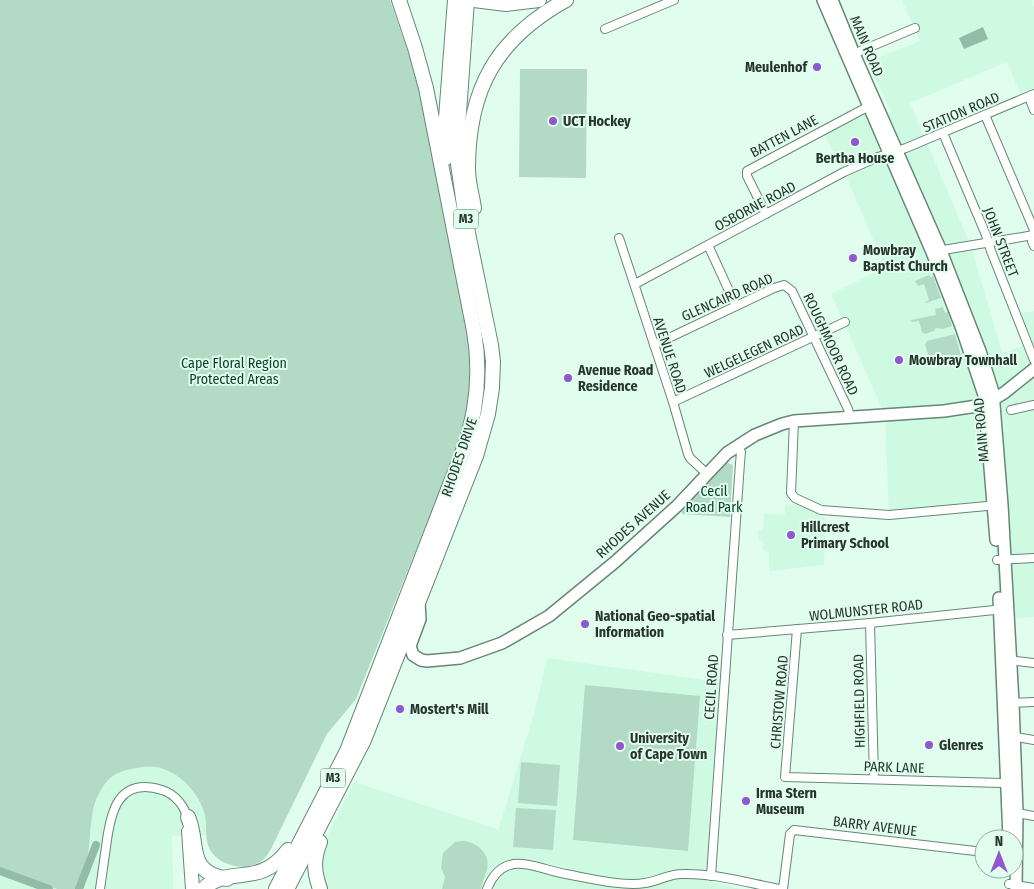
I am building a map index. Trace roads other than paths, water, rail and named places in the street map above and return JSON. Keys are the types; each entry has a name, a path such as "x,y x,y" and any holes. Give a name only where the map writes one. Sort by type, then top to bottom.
{"highway":[{"name":"RHODES DRIVE","path":"288,889 333,790 464,451 473,419 477,388 478,355 450,203 426,88 414,43 399,0"},
{"path":"474,0 506,4 539,0"},
{"path":"484,309 486,291 468,170 475,106 488,73 503,49 530,23 566,0"},
{"name":"RHODES DRIVE","path":"276,889 364,740 486,426 491,394 492,345 468,233 458,164 460,6"},
{"path":"450,203 446,134 460,6"},
{"path":"216,889 261,876 274,868 282,859 297,832 333,790"},
{"path":"320,889 314,867 314,858 320,840 330,821 333,790"},
{"path":"186,814 193,828 195,854 201,866 215,876 234,884"},
{"path":"203,889 212,882 234,884"}],"main road":[{"name":"MAIN ROAD","path":"823,0 872,104 980,350 990,402 998,505 1016,813 1013,887"},
{"name":"MAIN ROAD","path":"832,0 850,55"},
{"path":"990,402 1034,369"},
{"name":"RHODES AVENUE","path":"419,601 420,619 411,643 412,653 416,658 423,661 460,658 502,643 549,616 645,536 677,506 726,453 769,428 794,421 944,411 971,408 990,402"},
{"name":"MAIN ROAD","path":"1006,660 1013,703 1010,736 1009,829"}],"street":[{"path":"605,29 674,0"},
{"path":"850,55 915,28"},
{"path":"1031,95 1034,110"},
{"name":"STATION ROAD","path":"893,153 1031,95"},
{"name":"BATTEN LANE","path":"766,214 747,176 747,171 872,104"},
{"path":"985,115 1034,230 1032,241 1034,246"},
{"name":"JOHN STREET","path":"943,133 989,242 1034,360"},
{"name":"OSBORNE ROAD","path":"635,284 844,172 893,153"},
{"path":"936,251 1034,235"},
{"name":"AVENUE ROAD","path":"619,238 673,402 688,454 706,473"},
{"path":"708,245 736,306"},
{"name":"GLENCAIRD ROAD","path":"654,344 784,285"},
{"name":"ROUGHMOOR ROAD","path":"784,285 792,291 848,409 850,417"},
{"name":"WELGELEGEN ROAD","path":"673,402 845,322"},
{"path":"1010,410 1034,405"},
{"path":"794,421 791,493 794,498 815,508 827,511 889,515 998,505"},
{"name":"CECIL ROAD","path":"711,876 741,453 738,445"},
{"path":"726,453 735,460 739,471"},
{"path":"1001,560 1034,558"},
{"name":"WOLMUNSTER ROAD","path":"728,635 1003,609"},
{"name":"HIGHFIELD ROAD","path":"870,623 874,778"},
{"name":"CHRISTOW ROAD","path":"785,777 797,629"},
{"path":"1006,660 1034,664"},
{"path":"1013,703 1034,702"},
{"path":"1010,736 1034,740"},
{"name":"PARK LANE","path":"785,777 1002,783"},
{"path":"100,889 109,821 116,804 129,792 138,788 148,787 169,792 176,798 186,814 195,889"},
{"path":"1016,813 1034,816"},
{"path":"186,814 190,889"},
{"name":"BARRY AVENUE","path":"782,889 790,834 794,830 974,851"},
{"path":"487,889 496,873 504,868 518,864 568,875 637,884 656,881 676,874 711,876 782,889"},
{"path":"1013,887 1034,888"}],"waterway":[{"path":"79,889 96,845"},
{"path":"0,871 49,889"}],"place":[{"name":"Meulenhof","path":"817,67"},
{"name":"UCT Hockey","path":"553,121"},
{"name":"Bertha House","path":"855,142"},
{"name":"Mowbray Baptist Church","path":"853,258"},
{"name":"Mowbray Townhall","path":"899,360"},
{"name":"Avenue Road Residence","path":"568,378"},
{"name":"Hillcrest Primary School","path":"791,535"},
{"name":"National Geo-spatial Information","path":"585,624"},
{"name":"Mostert's Mill","path":"400,709"},
{"name":"Glenres","path":"929,745"},
{"name":"University of Cape Town","path":"620,746"},
{"name":"Irma Stern Museum","path":"746,801"}],"park label":[{"name":"Cape Floral Region Protected Areas","path":"234,372"},
{"name":"Cecil Road Park","path":"714,500"}]}
